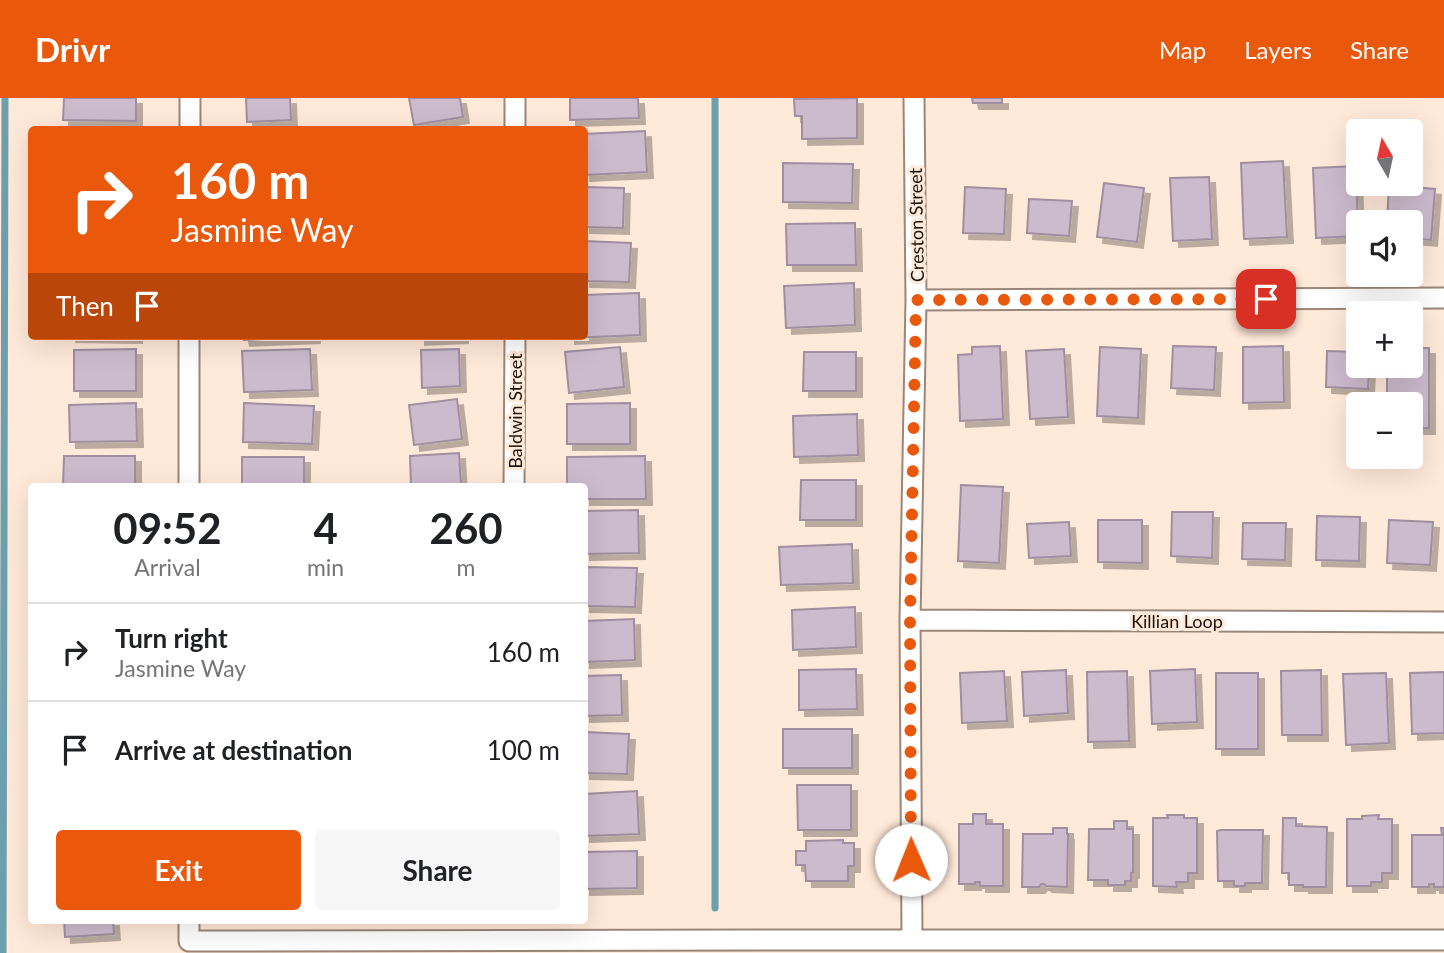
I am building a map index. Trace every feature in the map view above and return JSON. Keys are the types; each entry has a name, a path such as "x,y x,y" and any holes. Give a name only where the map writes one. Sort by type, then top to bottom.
{"street":[{"path":"190,98 190,126"},
{"path":"514,98 515,126"},
{"name":"Creston Street","path":"912,940 910,620 916,300 914,98"},
{"path":"916,300 1444,298"},
{"path":"189,340 189,483"},
{"name":"Baldwin Street","path":"514,483 515,340"},
{"name":"Killian Loop","path":"910,620 1444,622"},
{"path":"189,924 189,941 512,947 912,940 1444,940"},
{"path":"511,924 512,947"}],"building":[{"path":"64,98 136,98 136,121 63,120"},
{"path":"246,98 290,98 291,120 247,122"},
{"path":"409,98 460,98 463,117 414,125"},
{"path":"570,98 638,98 639,118 570,120"},
{"path":"857,98 857,138 802,139 802,116 795,116 794,99"},
{"path":"972,98 1002,98 1002,103 973,103"},
{"path":"645,131 647,172 588,175 588,134"},
{"path":"1283,161 1287,237 1244,239 1241,163"},
{"path":"783,163 853,164 852,203 783,202"},
{"path":"1346,166 1346,196 1357,196 1357,210 1346,210 1346,237 1316,238 1313,168"},
{"path":"1209,177 1212,239 1173,241 1170,178"},
{"path":"1104,183 1144,188 1137,242 1097,237"},
{"path":"588,187 624,188 623,228 588,227"},
{"path":"965,187 1006,189 1004,234 963,233"},
{"path":"1423,188 1435,189 1431,240 1423,239 1423,210 1388,210 1388,196 1423,196"},
{"path":"1029,199 1072,201 1069,236 1027,233"},
{"path":"855,223 856,265 787,265 786,224"},
{"path":"588,241 631,243 629,282 588,281"},
{"path":"854,283 855,325 786,328 784,286"},
{"path":"639,293 640,335 588,337 588,295"},
{"path":"1000,346 1003,419 960,421 958,355 972,354 972,347"},
{"path":"1173,346 1216,347 1214,390 1171,388"},
{"path":"1283,346 1284,402 1243,403 1243,347"},
{"path":"620,347 624,387 569,393 565,352"},
{"path":"1100,347 1141,349 1138,418 1097,416"},
{"path":"1423,348 1429,348 1429,428 1423,428 1423,392 1387,392 1387,378 1423,378"},
{"path":"136,349 136,391 74,391 74,350"},
{"path":"310,349 312,390 244,392 242,351"},
{"path":"459,349 460,386 422,388 421,350"},
{"path":"1064,349 1068,417 1030,419 1026,351"},
{"path":"1327,351 1346,352 1346,378 1368,378 1368,389 1326,387"},
{"path":"804,352 856,352 856,391 803,391"},
{"path":"457,399 462,439 414,445 409,405"},
{"path":"136,403 137,441 70,442 69,405"},
{"path":"244,403 314,406 312,444 243,442"},
{"path":"630,403 630,444 567,444 567,404"},
{"path":"857,414 858,455 794,457 793,416"},
{"path":"459,453 461,483 411,483 410,456"},
{"path":"64,456 135,456 135,483 63,483"},
{"path":"645,456 646,499 588,499 588,483 567,483 567,457"},
{"path":"242,457 304,457 304,483 242,483"},
{"path":"801,480 856,480 856,520 800,520"},
{"path":"961,485 1003,487 999,563 958,561"},
{"path":"638,510 639,553 588,554 588,511"},
{"path":"1172,512 1213,512 1212,558 1171,556"},
{"path":"1317,516 1360,517 1359,561 1316,560"},
{"path":"1098,520 1142,520 1142,563 1098,562"},
{"path":"1389,520 1433,522 1430,565 1387,563"},
{"path":"1069,522 1071,556 1029,558 1027,524"},
{"path":"1243,523 1286,523 1285,560 1242,559"},
{"path":"852,544 853,583 781,585 779,547"},
{"path":"588,567 637,568 635,607 588,606"},
{"path":"855,607 856,647 793,650 792,610"},
{"path":"634,619 635,660 588,662 588,621"},
{"path":"856,669 857,709 799,710 799,670"},
{"path":"1195,669 1197,722 1152,724 1150,671"},
{"path":"1066,670 1068,713 1024,716 1022,672"},
{"path":"1321,670 1322,735 1282,735 1281,671"},
{"path":"1004,671 1007,721 962,723 960,673"},
{"path":"1127,671 1129,741 1088,742 1087,672"},
{"path":"1444,672 1444,733 1412,734 1410,673"},
{"path":"1216,673 1258,673 1258,749 1216,749"},
{"path":"1386,673 1389,743 1346,745 1343,674"},
{"path":"621,675 622,715 588,716 588,676"},
{"path":"783,729 852,729 852,768 783,768"},
{"path":"588,732 629,734 627,774 588,773"},
{"path":"797,785 851,785 851,830 798,830"},
{"path":"637,791 639,834 588,836 588,794"},
{"path":"973,814 986,814 986,824 1003,824 1003,886 980,886 980,882 959,884 959,824 973,824"},
{"path":"1167,815 1197,818 1197,873 1188,873 1188,882 1176,882 1177,887 1153,886 1153,818 1168,818"},
{"path":"1379,815 1378,819 1392,819 1392,873 1382,873 1382,882 1371,882 1371,886 1347,886 1347,819"},
{"path":"1283,818 1296,818 1296,826 1327,827 1326,887 1289,885 1289,873 1282,873"},
{"path":"1114,821 1127,821 1127,829 1133,829 1133,872 1131,881 1125,881 1125,885 1108,885 1108,880 1088,880 1089,829 1114,829"},
{"path":"1053,828 1067,828 1067,887 1041,884 1039,887 1022,887 1023,834 1053,834"},
{"path":"1441,828 1444,828 1444,887 1429,884 1429,887 1412,887 1412,835 1442,835"},
{"path":"1263,830 1262,883 1234,886 1234,881 1218,881 1217,831"},
{"path":"843,840 843,843 854,843 854,866 848,866 848,881 806,881 805,865 796,865 796,851 806,851 806,841"},
{"path":"637,851 637,888 588,889 588,852"},
{"path":"64,924 113,924 114,934 65,937"}],"waterway":[{"path":"3,953 5,98"},
{"path":"715,98 715,908"}],"route":[{"path":"911,860 910,620 916,300 1266,299"}]}
